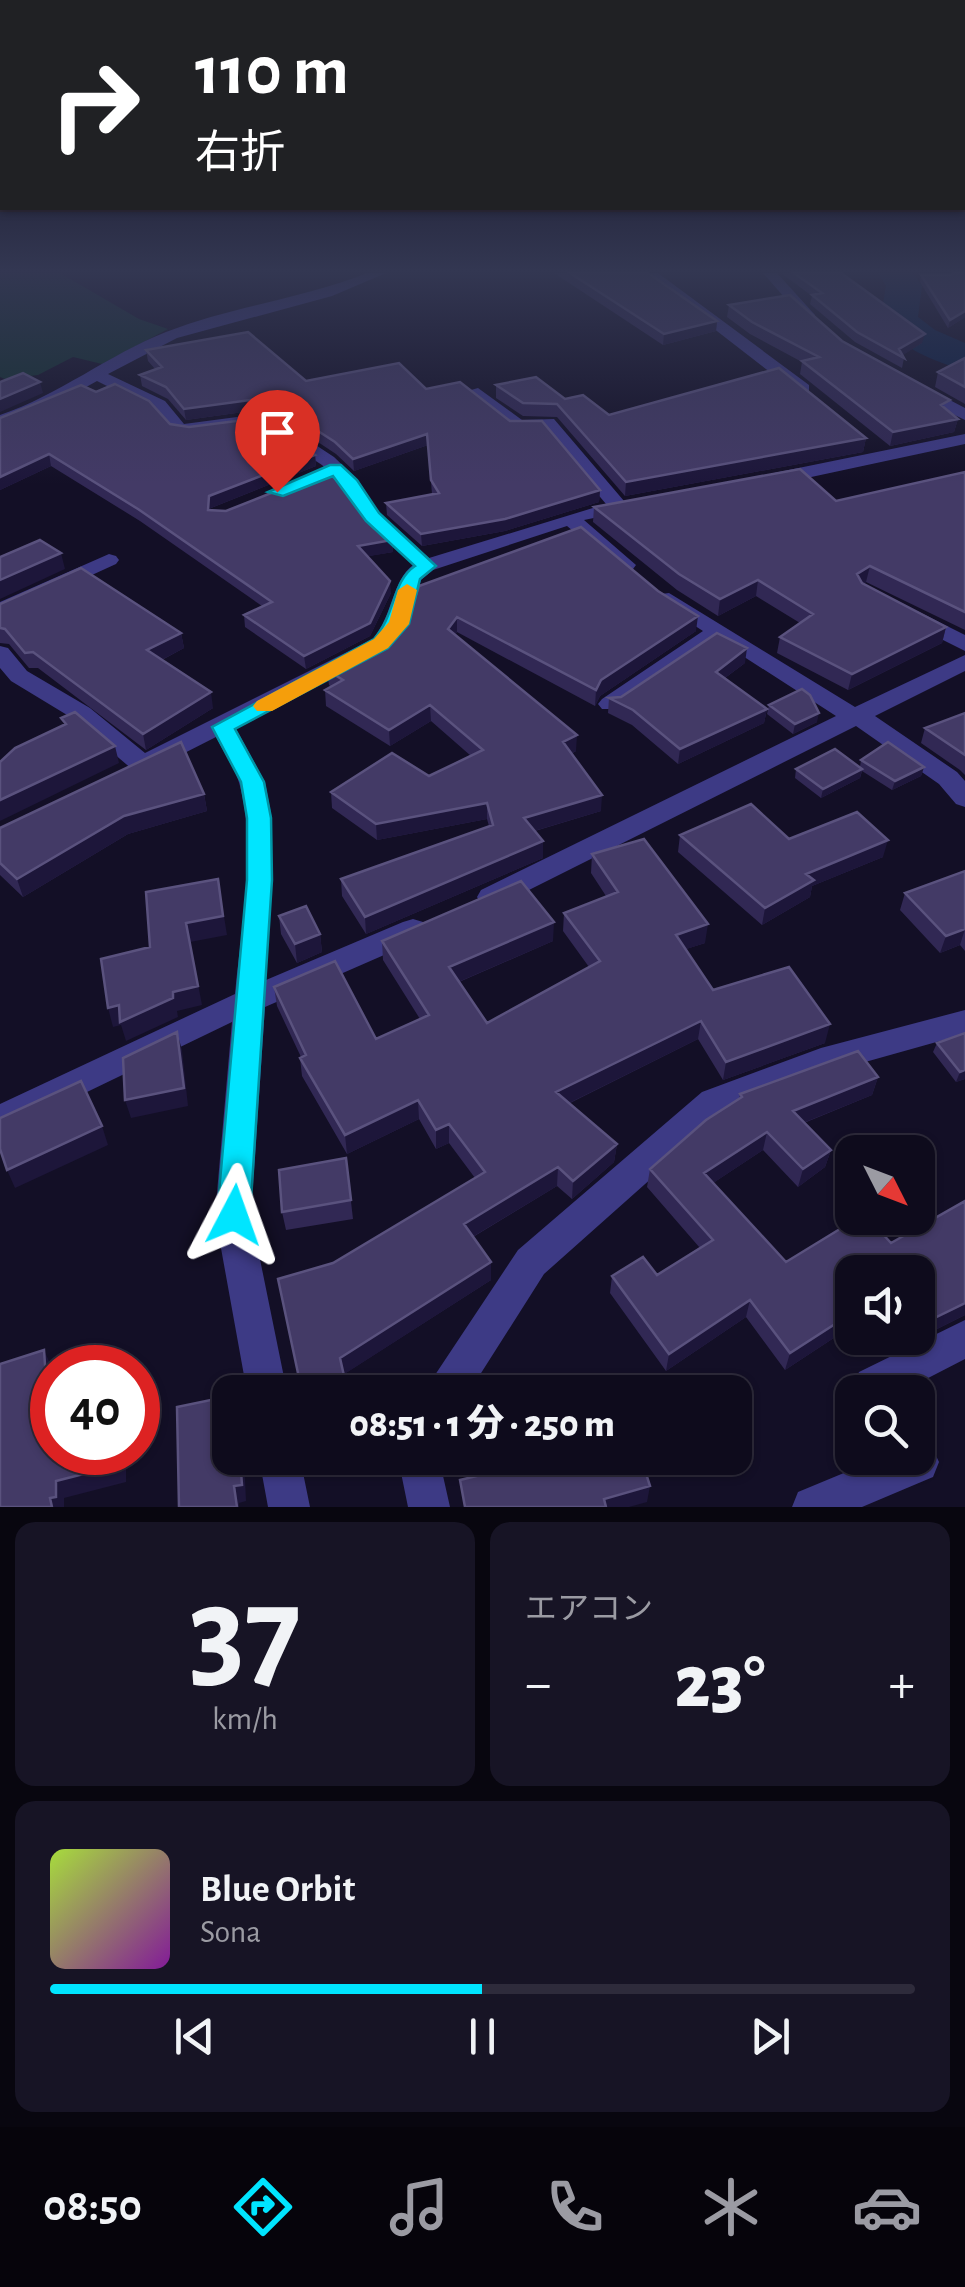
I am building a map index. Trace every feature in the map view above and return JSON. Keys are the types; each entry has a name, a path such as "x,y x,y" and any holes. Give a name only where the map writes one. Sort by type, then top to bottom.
{"street":[{"path":"0,421 60,399 152,343"},
{"path":"746,343 818,401"},
{"path":"97,375 159,405 178,428 267,421 327,472 351,484 372,517 426,566"},
{"path":"900,380 965,415"},
{"path":"472,392 518,425 548,423 618,507"},
{"path":"744,485 882,452 965,439"},
{"path":"0,652 19,676 81,713 133,768 223,727 381,644 398,624 411,577 426,566 570,518 654,501"},
{"path":"570,518 645,580 948,778 965,798"},
{"path":"0,610 109,560"},
{"path":"900,608 965,644"},
{"path":"610,704 719,630"},
{"path":"0,1120 248,1002 528,881 965,662"},
{"path":"223,727 252,782 259,818 259,880 234,1215 264,1375"},
{"path":"458,1375 531,1262 714,1102 821,1061 965,1022"},
{"path":"896,1375 965,1340"},
{"path":"283,1475 289,1507"},
{"path":"422,1475 429,1507"},
{"path":"813,1507 888,1475"}],"green space":[{"path":"0,343 141,343 102,364 73,357 38,375 0,377"}],"building":[{"path":"184,343 261,343 306,381 399,363 426,389 460,382 510,421 542,421 600,490 505,519 421,534 386,503 439,493 431,480 427,434 353,459 335,442 273,402 257,399 184,409 166,387 140,375 162,367 146,350"},
{"path":"793,343 846,343 950,400 941,405 958,419 893,432 802,361 819,357"},
{"path":"877,343 909,343 899,349 904,358"},
{"path":"965,358 965,387 938,372"},
{"path":"779,368 866,438 626,482 557,404 523,403 496,385 536,377 565,399 583,395 609,415"},
{"path":"23,373 40,382 0,399 0,382"},
{"path":"115,384 149,401 170,424 189,427 259,418 315,455 209,496 208,510 226,511 324,472 340,481 362,512 392,540 358,546 390,581 370,623 304,656 244,615 272,602 138,509 49,454 0,477 0,418 81,385 96,392"},
{"path":"800,469 836,501 965,472 965,612 870,566 857,574 862,583 946,627 852,674 780,637 813,614 758,580 720,599 679,574 594,507"},
{"path":"581,527 658,591 698,616 601,680 596,690 457,617 448,629 577,735 563,742 602,795 524,818 543,841 365,917 341,879 493,825 487,803 376,824 331,792 392,753 429,776 483,750 430,705 389,730 325,690 343,680 327,670 391,636 411,610 419,586"},
{"path":"40,540 61,553 0,580 0,557"},
{"path":"81,568 181,633 147,650 211,692 143,734 33,652 25,653 0,628 0,604"},
{"path":"717,633 747,648 716,672 767,709 680,749 633,710 609,698 621,697"},
{"path":"802,689 810,695 819,713 795,724 769,705"},
{"path":"75,712 115,746 0,800 0,762 15,748 66,724 61,718"},
{"path":"965,713 965,755 925,728"},
{"path":"181,742 204,794 124,816 17,879 0,863 0,828"},
{"path":"888,742 924,767 895,781 861,760"},
{"path":"835,749 862,769 823,789 796,769"},
{"path":"751,804 789,839 857,812 888,840 806,874 814,880 765,908 680,835"},
{"path":"644,839 708,924 676,935 713,990 789,967 830,1024 726,1062 701,1021 556,1092 617,1144 573,1181 558,1167 464,1224 491,1262 340,1358 344,1375 298,1375 278,1279 333,1263 485,1172 449,1124 436,1130 418,1100 345,1135 300,1058 306,1055 274,987 335,961 376,1039 429,1015 382,941 521,881 554,922 449,967 487,1023 600,961 564,913 618,892 592,854"},
{"path":"965,871 965,929 946,936 905,893"},
{"path":"218,879 223,916 186,923 198,986 173,992 173,998 120,1022 119,1005 108,1008 101,959 150,947 146,892"},
{"path":"306,906 320,934 295,944 279,916"},
{"path":"177,1032 184,1088 125,1100 123,1058"},
{"path":"965,1033 965,1070 960,1072 937,1043"},
{"path":"858,1051 878,1077 793,1111 831,1150 803,1169 767,1132 704,1173 786,1262 835,1232 884,1235 891,1243 905,1235 935,1235 935,1218 965,1201 965,1303 935,1318 935,1255 835,1255 835,1324 790,1353 750,1300 669,1354 612,1276 643,1257 657,1275 713,1240 650,1169 706,1120 742,1097 740,1094"},
{"path":"81,1081 102,1126 7,1170 0,1149 0,1118"},
{"path":"346,1158 351,1200 282,1212 279,1170"},
{"path":"30,1354 30,1475 80,1475 56,1481 56,1497 50,1498 52,1507 0,1507 0,1364"},
{"path":"212,1400 212,1475 241,1475 242,1485 234,1486 237,1507 179,1507 177,1407"},
{"path":"481,1475 646,1475 650,1486 604,1499 606,1507 465,1507 460,1480"}],"waterway":[{"path":"933,343 965,358"}],"slow traffic":[{"path":"264,706 381,644 398,624 407,590"}],"route":[{"path":"234,1215 259,880 259,818 252,782 223,727 381,644 398,624 411,577 426,566 372,517 336,469 277,492"}]}
